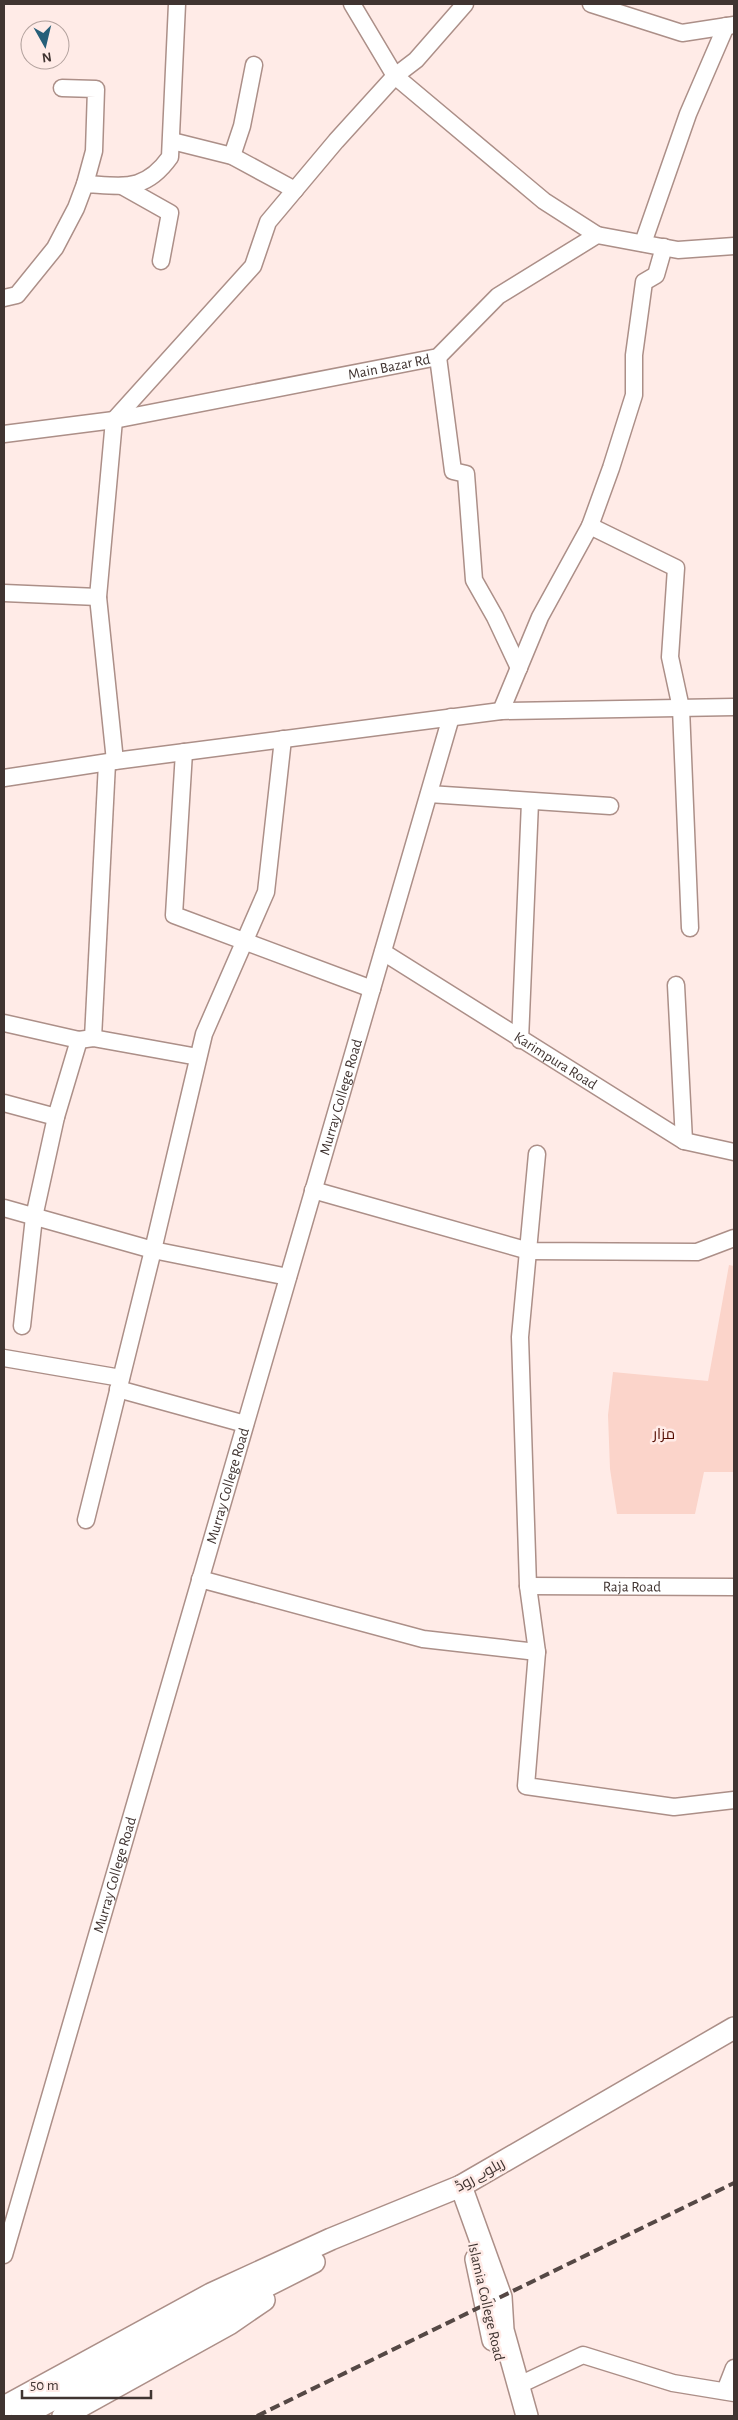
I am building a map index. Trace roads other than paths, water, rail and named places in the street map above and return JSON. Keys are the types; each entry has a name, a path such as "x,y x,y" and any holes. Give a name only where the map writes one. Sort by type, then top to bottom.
{"main road":[{"path":"4,2407 211,2294 331,2239 461,2186 734,2028"},
{"name":"ریلوے روڈ","path":"22,2416 221,2309 461,2186 734,2032"},
{"path":"461,2186 501,2297 503,2330 517,2386 527,2416"},
{"name":"Islamia College Road","path":"461,2186 494,2343 516,2416"},
{"path":"63,2416 229,2324 344,2247"}],"street":[{"path":"85,184 122,186 146,181 160,171 170,156 177,4"},
{"path":"352,4 395,76 544,201 597,235 678,250 734,246"},
{"path":"591,4 682,33 730,25"},
{"path":"22,1326 34,1217 56,1117 86,1039 111,762 98,597 114,420 253,266 268,222 336,141 395,76 416,60 461,5"},
{"path":"643,243 688,114 730,25"},
{"path":"232,156 242,126 254,66"},
{"path":"4,298 17,295 55,248 76,208 85,184 94,151 96,89 62,88"},
{"path":"172,141 232,156 296,190"},
{"path":"122,186 170,213 161,261"},
{"name":"Main Bazar Rd","path":"4,434 114,420 438,356 498,296 597,235"},
{"path":"501,711 540,617 590,526 634,395 634,355 644,282 656,275 664,247"},
{"path":"438,356 453,470 466,474 474,580 495,616 519,668"},
{"path":"590,526 676,568 670,657 681,708 690,928"},
{"path":"4,593 98,597"},
{"path":"4,778 184,752 501,711 734,707"},
{"name":"Murray College Road","path":"4,2255 451,718"},
{"path":"86,1520 204,1034 266,892 284,739"},
{"path":"184,752 174,915 372,989"},
{"path":"429,794 610,806"},
{"path":"520,1040 530,802"},
{"name":"Karimpura Road","path":"383,952 520,1040 684,1141 734,1152"},
{"path":"676,985 684,1141"},
{"path":"4,1023 86,1039 198,1057"},
{"path":"4,1103 56,1117"},
{"path":"537,1154 520,1337 528,1586 537,1652 526,1786 674,1807 734,1800"},
{"path":"313,1190 529,1252 697,1252 734,1238"},
{"path":"4,1208 153,1250 288,1277"},
{"path":"4,1358 120,1383 245,1424"},
{"path":"200,1579 423,1639 537,1652"},
{"name":"Raja Road","path":"528,1586 734,1587"},
{"path":"517,2386 583,2355 672,2383 730,2392 734,2368"}],"railway":[{"path":"257,2416 734,2183"}],"park label":[{"name":"مزار","path":"664,1434"}]}
